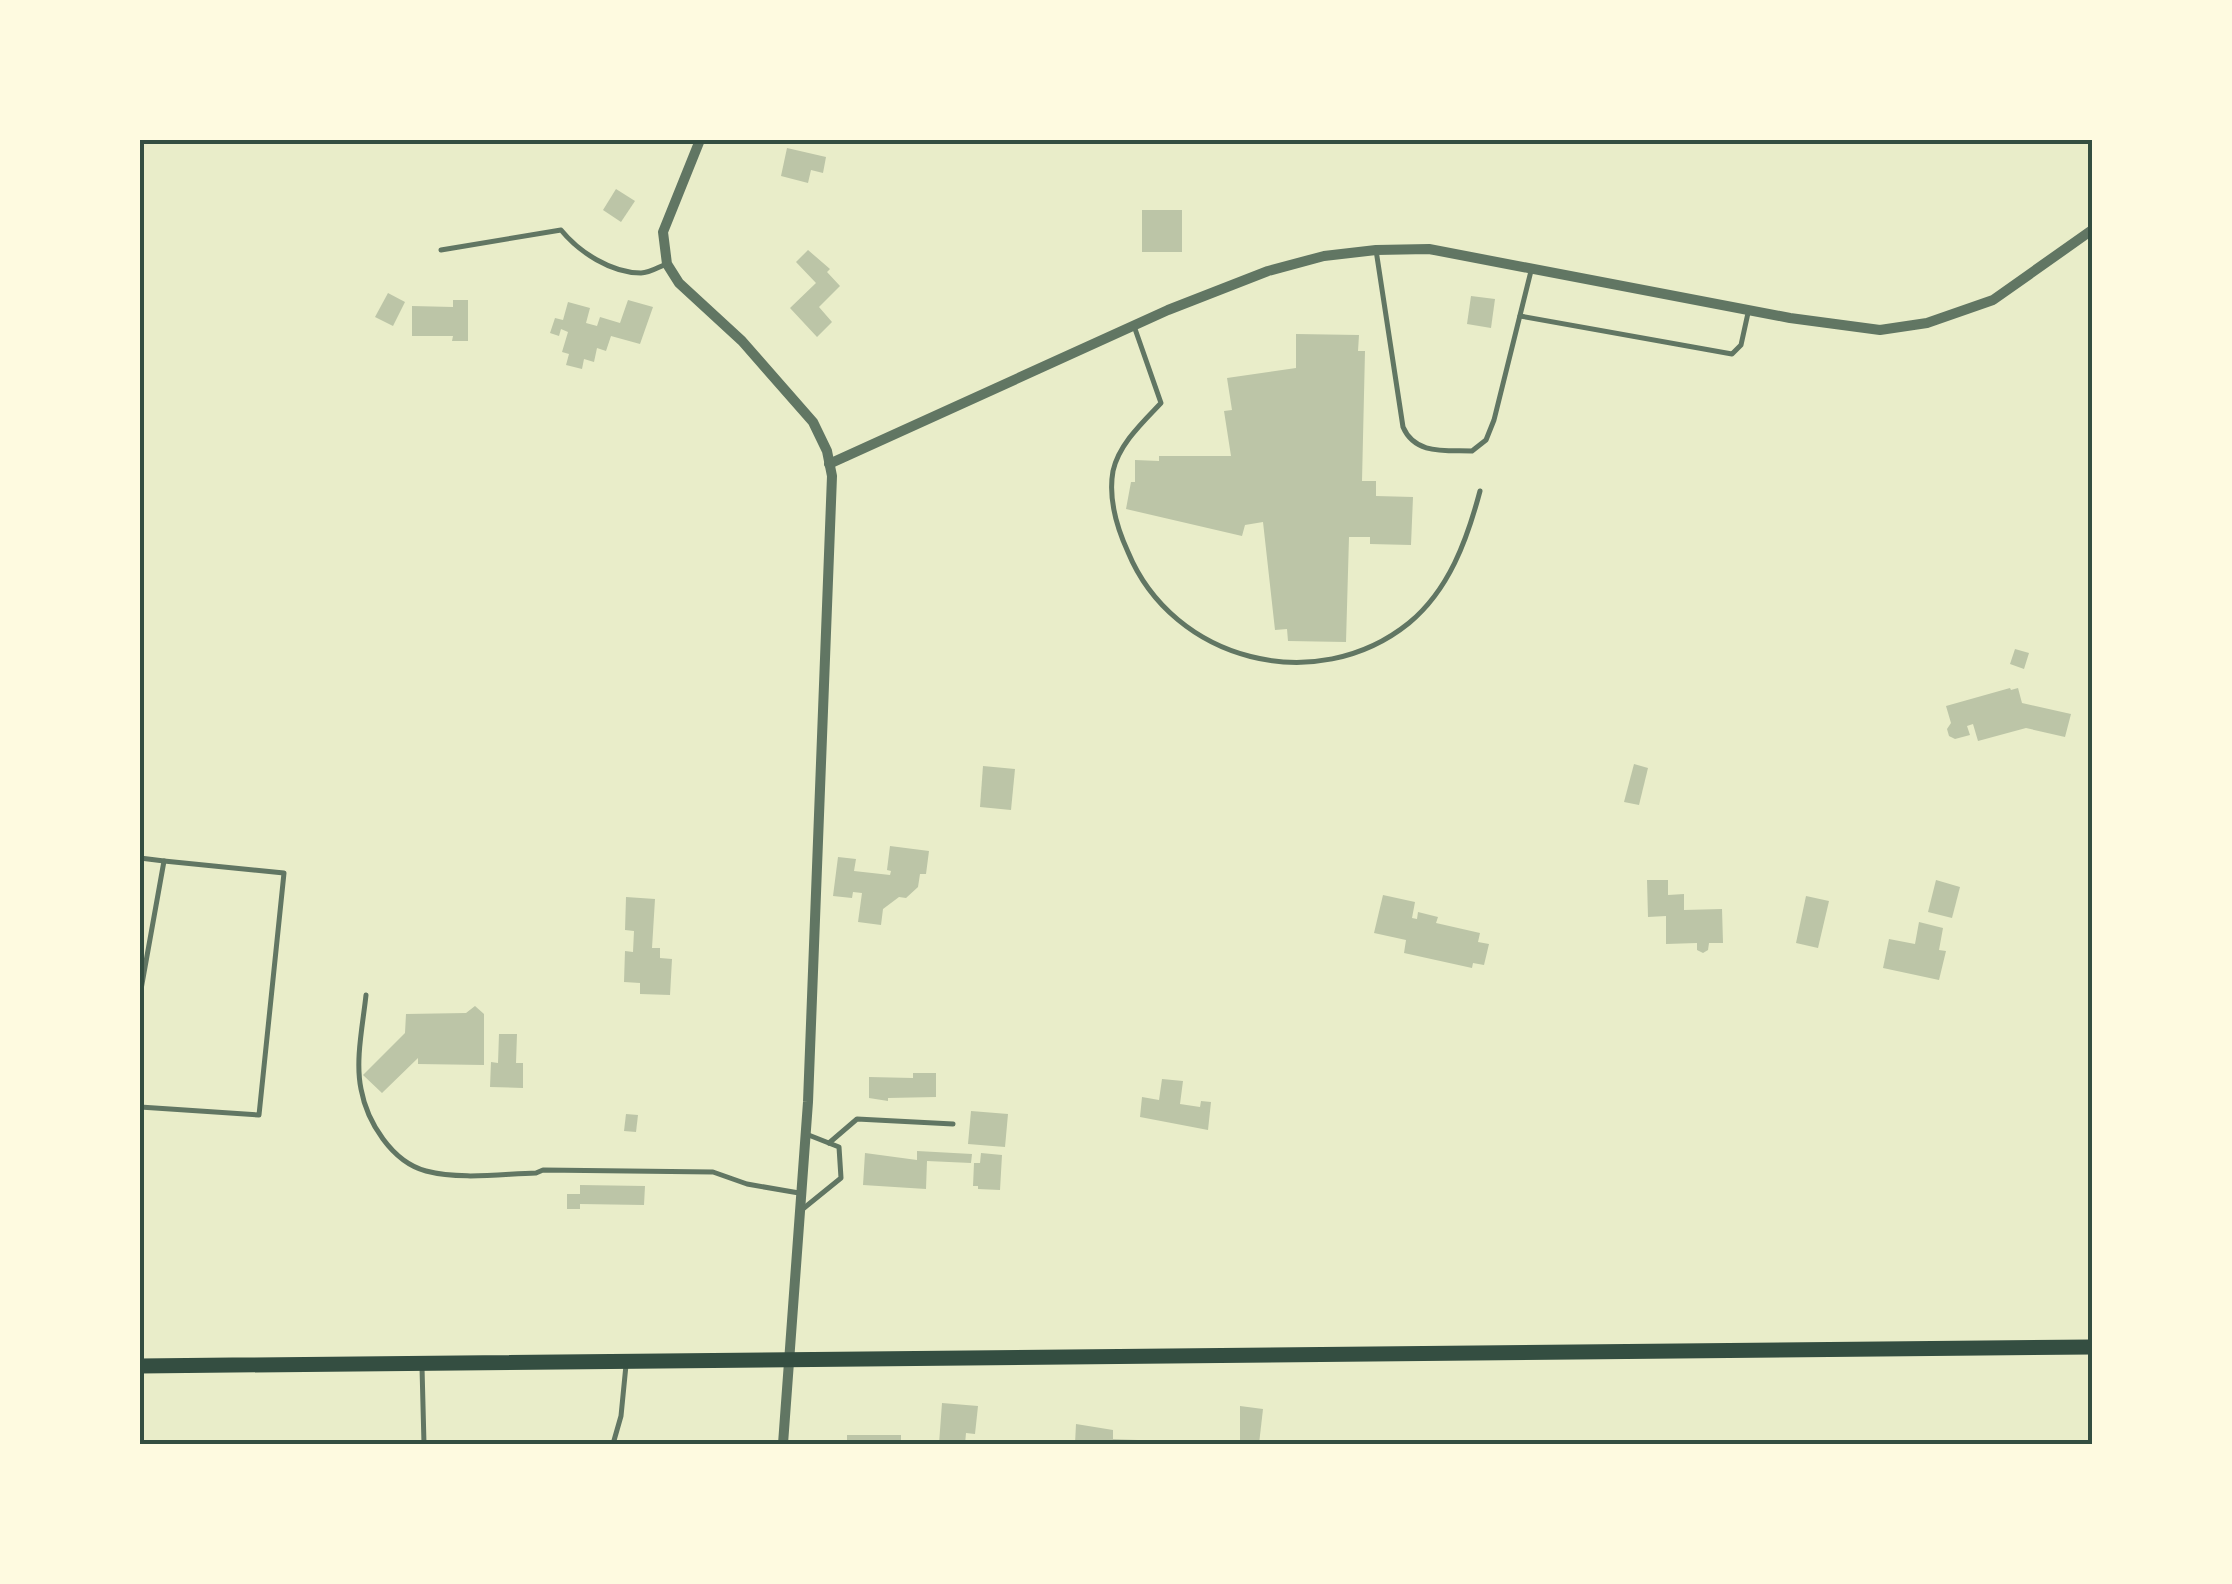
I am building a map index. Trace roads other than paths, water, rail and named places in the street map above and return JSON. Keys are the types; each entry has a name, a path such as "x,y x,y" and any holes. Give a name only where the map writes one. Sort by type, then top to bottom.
{"main road":[{"path":"140,1366 2092,1347"}],"street":[{"path":"700,140 664,232 667,264 679,283 742,341 813,422 827,451 832,476 806,1134 783,1444"},
{"path":"829,464 954,404 1134,326 1268,271 1324,256 1428,249 1836,326 1880,330 1926,323 1993,300 2092,230"}],"lane":[{"path":"441,250 561,230 574,245 607,265 644,274 667,264"},
{"path":"1376,250 1403,427 1410,441 1424,449 1472,451 1486,440 1532,267"},
{"path":"1520,316 1732,354 1741,345 1749,309"},
{"path":"1134,326 1161,404 1132,434 1113,470 1114,522 1135,570 1169,615 1209,641 1264,662 1288,664 1313,663 1360,651 1408,623 1436,592 1456,564 1480,491"},
{"path":"140,858 284,873 259,1115 140,1107"},
{"path":"140,995 164,860"},
{"path":"366,994 360,1087 370,1118 392,1151 409,1164 427,1171 474,1175 543,1170 713,1172 748,1184 802,1193"},
{"path":"829,1143 857,1119 953,1124"},
{"path":"802,1210 841,1178 838,1147 806,1134"},
{"path":"613,1444 621,1416 626,1362"},
{"path":"422,1364 424,1444"}]}
